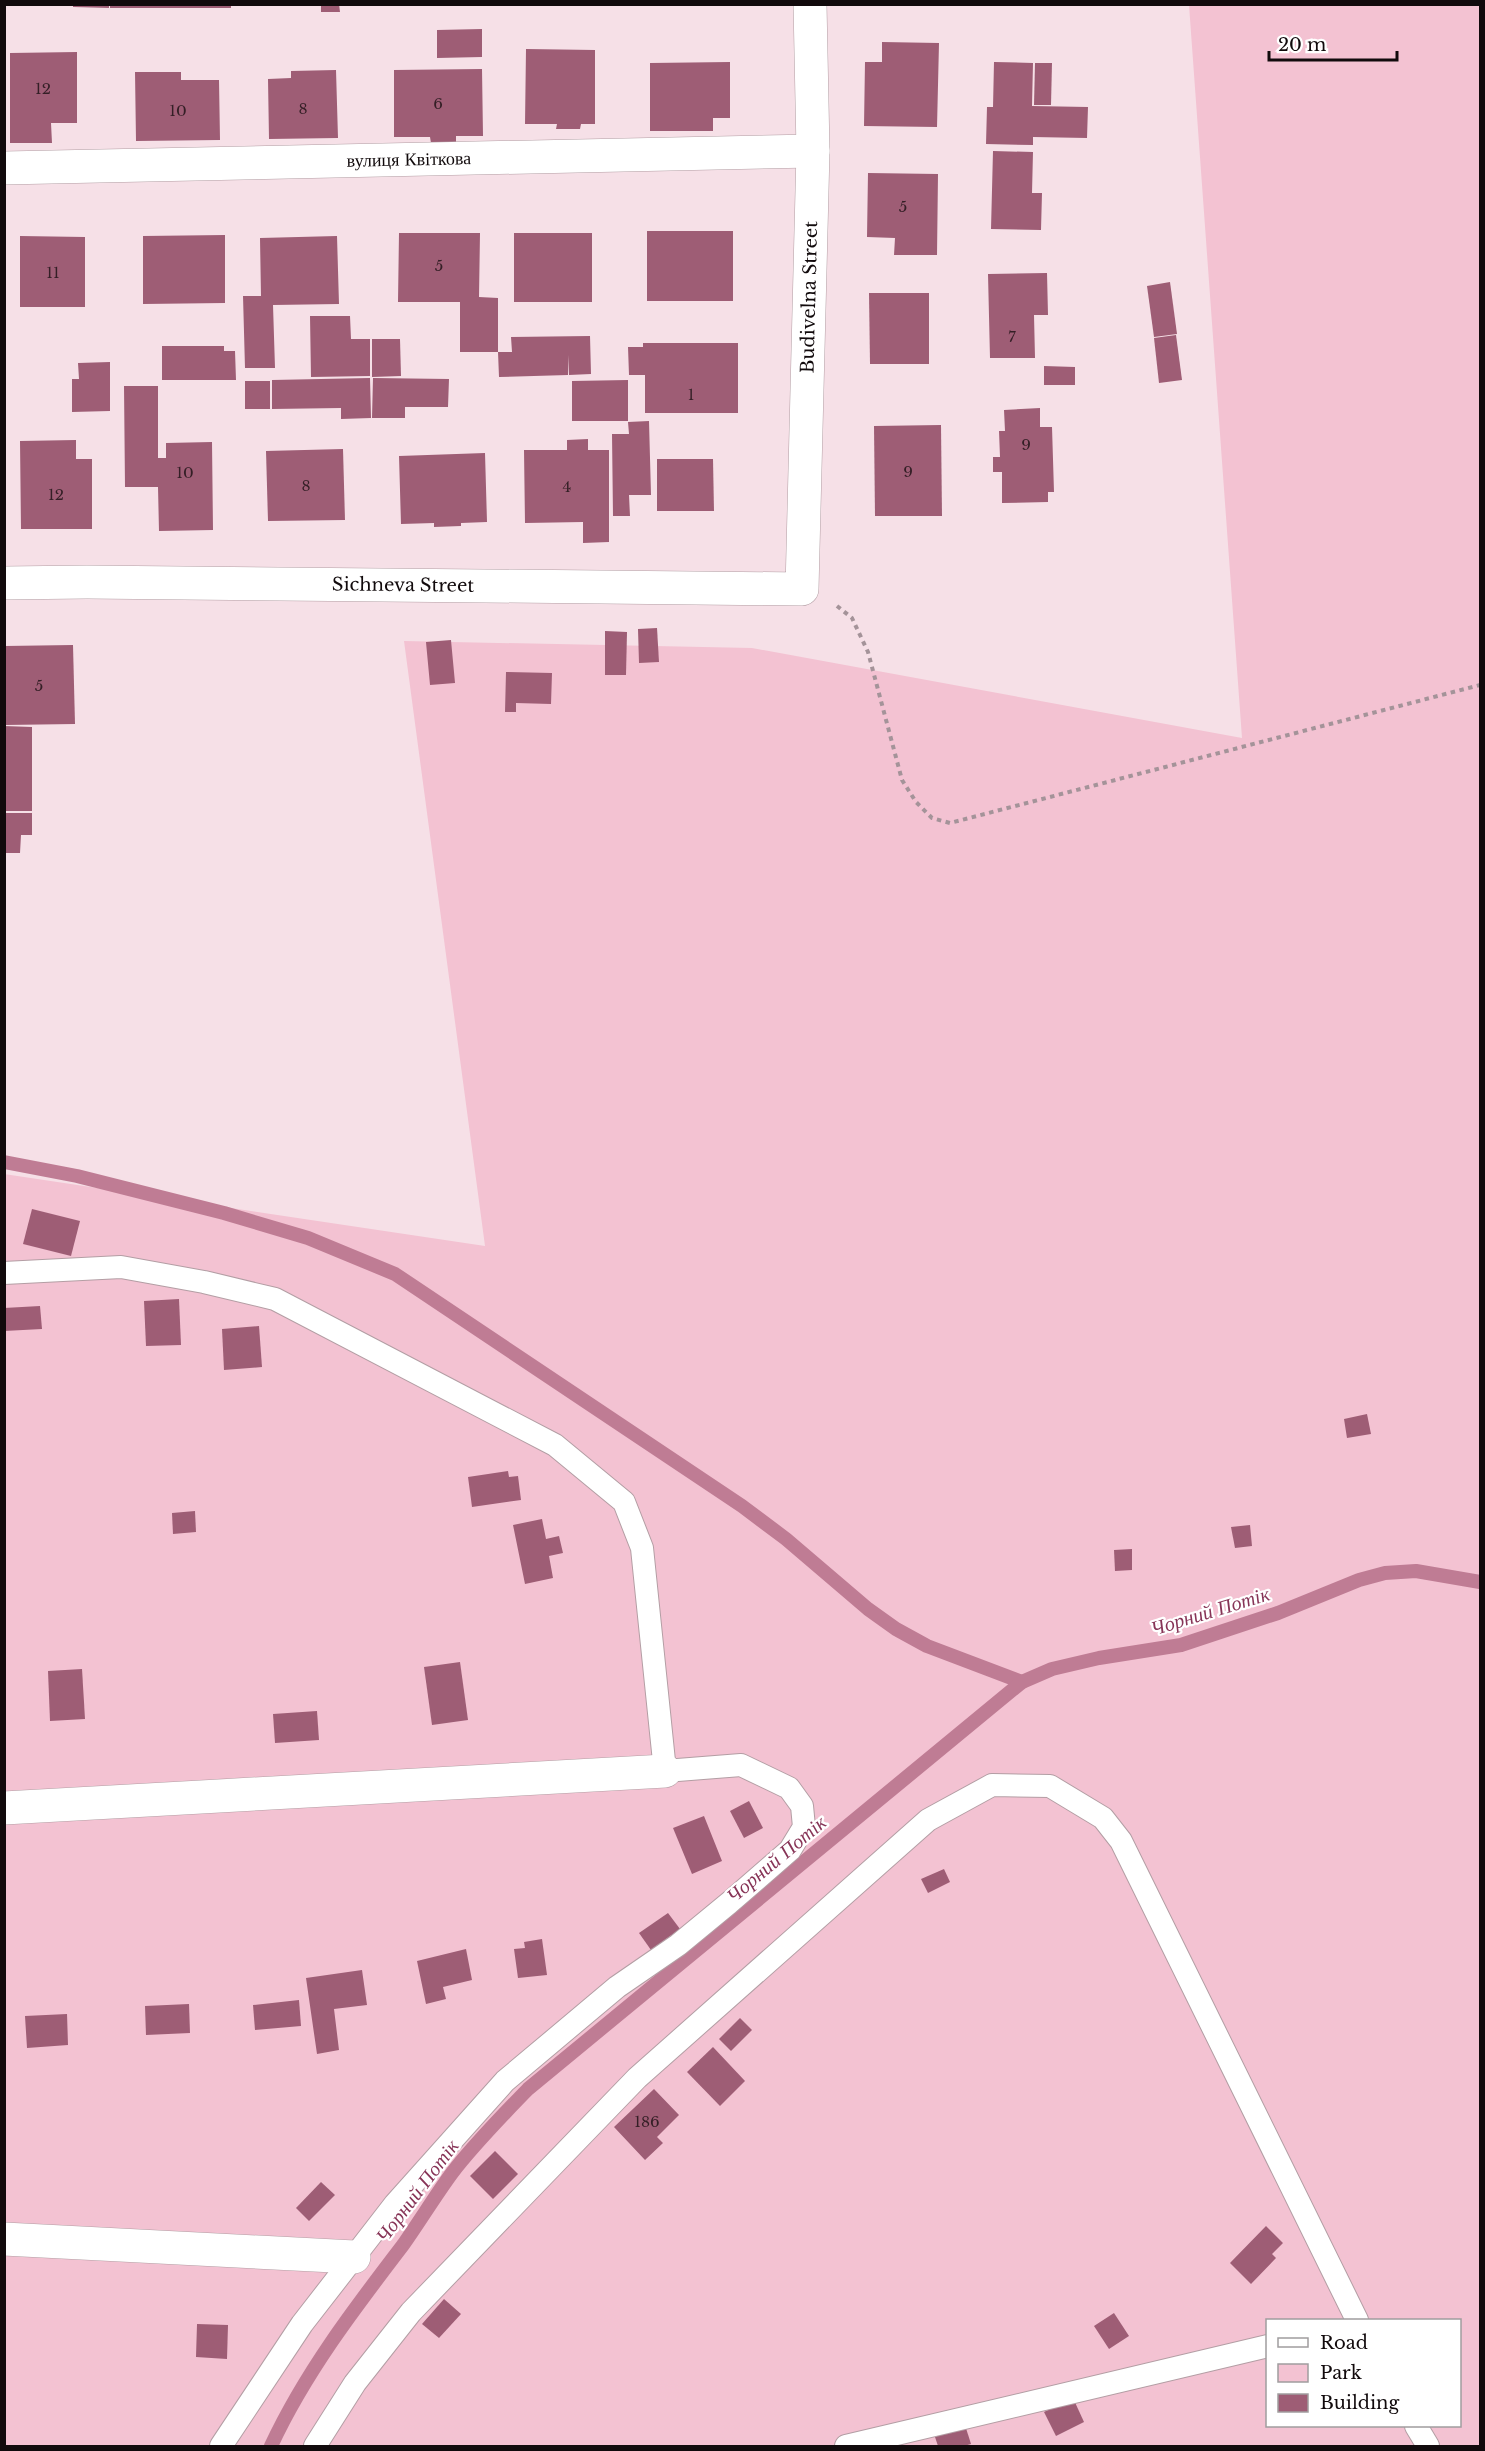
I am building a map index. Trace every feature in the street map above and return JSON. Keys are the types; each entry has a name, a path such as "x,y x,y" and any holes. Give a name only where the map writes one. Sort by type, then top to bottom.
{"street":[{"name":"Budivelna Street","path":"802,589 813,151 810,4"},
{"name":"вулиця Квіткова","path":"4,168 813,151"},
{"name":"Sichneva Street","path":"4,583 802,589"},
{"path":"4,1808 665,1772"},
{"path":"4,2239 354,2257"}],"lane":[{"path":"4,1274 121,1268 204,1282 275,1299 555,1445 624,1502 642,1548 665,1772 741,1766 789,1788 802,1806 804,1827 790,1850 678,1945 617,1987 505,2081 395,2204 303,2324 221,2446"},
{"path":"315,2446 355,2383 411,2313 637,2078 928,1820 992,1785 1050,1786 1103,1818 1120,1841 1357,2319"},
{"path":"846,2446 1266,2346"},
{"path":"1417,2427 1428,2446"}],"path":[{"path":"802,589 831,600 852,618 868,652 902,780 916,802 932,818 950,823 1480,685"}],"green space":[{"path":"1189,5 1480,5 1480,2446 5,2446 4,1174 485,1246 404,641 752,648 1242,738"}],"building":[{"path":"73,4 109,4 109,8 73,7"},
{"path":"110,4 231,4 231,8 110,8"},
{"path":"321,4 339,4 340,12 321,12"},
{"path":"482,29 482,57 437,58 437,30"},
{"path":"882,42 939,43 937,127 864,126 865,62 882,62"},
{"path":"526,49 595,50 595,124 581,124 580,129 556,129 557,124 525,124"},
{"path":"77,52 77,123 51,123 52,143 10,143 10,53"},
{"path":"730,62 730,118 713,118 713,131 650,131 650,63"},
{"path":"994,62 1033,63 1032,106 1088,107 1087,138 1033,137 1033,145 986,144 987,107 993,107"},
{"path":"1035,63 1052,63 1051,105 1034,105"},
{"path":"482,69 483,136 456,136 456,142 431,143 430,137 394,137 394,70"},
{"path":"336,70 338,138 269,139 268,79 291,78 291,71"},
{"path":"135,72 181,72 181,80 219,80 220,140 136,141"},
{"path":"993,151 1033,152 1032,193 1042,193 1041,230 991,229"},
{"path":"868,173 938,174 937,255 894,255 895,238 867,237"},
{"path":"647,231 733,231 733,301 647,301"},
{"path":"399,233 480,233 479,297 498,298 498,352 460,352 460,302 398,302"},
{"path":"514,233 592,233 592,302 514,302"},
{"path":"225,235 225,303 143,304 143,236"},
{"path":"20,236 85,237 85,307 20,307"},
{"path":"337,236 339,304 273,305 275,368 245,368 243,296 261,296 260,238"},
{"path":"1047,273 1048,315 1034,315 1035,358 990,358 988,274"},
{"path":"1170,282 1177,334 1154,337 1147,286"},
{"path":"869,293 929,293 929,364 870,364"},
{"path":"310,316 350,316 351,339 370,339 370,376 311,377"},
{"path":"1176,335 1182,380 1159,383 1154,338"},
{"path":"590,336 591,374 569,375 568,355 568,375 499,377 498,352 512,352 511,337"},
{"path":"372,339 400,339 401,376 372,377"},
{"path":"643,343 738,343 738,413 645,413 645,375 629,375 628,347 643,347"},
{"path":"162,346 224,346 224,351 235,351 236,380 162,380"},
{"path":"110,362 110,411 72,412 72,379 79,379 78,363"},
{"path":"1044,366 1075,367 1075,385 1044,385"},
{"path":"370,378 371,418 341,419 341,408 272,409 272,380"},
{"path":"373,378 449,379 448,407 405,407 405,418 372,418"},
{"path":"628,380 628,421 572,421 572,381"},
{"path":"245,381 270,381 270,409 245,409"},
{"path":"124,386 158,386 158,458 166,458 166,443 212,442 213,530 159,531 158,487 125,487"},
{"path":"1040,408 1040,427 1052,427 1054,492 1048,492 1048,502 1002,503 1002,472 993,472 993,457 1000,457 999,431 1005,431 1004,410"},
{"path":"649,421 651,495 629,495 630,516 613,516 612,434 629,434 628,422"},
{"path":"941,425 942,516 875,516 874,426"},
{"path":"588,439 588,450 609,450 609,542 583,543 583,522 525,523 524,450 567,450 567,440"},
{"path":"76,440 76,459 92,459 92,529 21,529 20,441"},
{"path":"343,449 345,520 268,521 266,451"},
{"path":"485,453 487,522 434,527 434,523 401,524 399,456"},
{"path":"657,459 713,459 714,511 657,511"},
{"path":"657,628 659,662 639,663 638,629"},
{"path":"605,631 627,632 626,675 605,675"},
{"path":"451,640 455,683 430,685 426,642"},
{"path":"73,645 75,724 5,725 5,646"},
{"path":"506,672 552,673 551,704 516,703 516,712 505,712"},
{"path":"4,726 32,727 32,811 4,811"},
{"path":"4,813 32,813 32,835 21,835 20,853 4,853"},
{"path":"32,1209 80,1221 71,1256 23,1244"},
{"path":"179,1299 181,1345 146,1346 144,1301"},
{"path":"40,1306 42,1329 4,1331 4,1308"},
{"path":"259,1326 262,1367 224,1370 222,1329"},
{"path":"1367,1414 1371,1434 1347,1438 1344,1419"},
{"path":"508,1471 509,1477 518,1476 521,1500 472,1507 468,1477"},
{"path":"195,1511 196,1532 173,1534 172,1513"},
{"path":"542,1519 546,1539 559,1536 563,1553 549,1556 553,1578 525,1584 513,1525"},
{"path":"1250,1525 1252,1546 1235,1548 1231,1527"},
{"path":"1132,1549 1132,1570 1115,1571 1114,1550"},
{"path":"460,1662 468,1720 432,1725 424,1667"},
{"path":"82,1669 85,1719 50,1721 48,1671"},
{"path":"317,1711 319,1740 275,1743 273,1714"},
{"path":"749,1801 763,1828 744,1838 730,1811"},
{"path":"704,1816 722,1861 692,1874 673,1828"},
{"path":"944,1869 950,1882 928,1893 921,1879"},
{"path":"668,1913 680,1929 651,1950 639,1933"},
{"path":"542,1939 547,1975 518,1978 514,1949 525,1948 524,1942"},
{"path":"466,1949 472,1980 443,1987 446,1999 426,2004 417,1961"},
{"path":"362,1970 367,2005 334,2009 339,2050 317,2054 306,1978"},
{"path":"299,2000 301,2026 255,2030 253,2005"},
{"path":"189,2004 190,2033 146,2035 145,2006"},
{"path":"67,2014 68,2045 27,2048 25,2016"},
{"path":"740,2018 752,2030 731,2051 719,2039"},
{"path":"713,2047 745,2081 720,2106 687,2072"},
{"path":"654,2089 679,2115 657,2137 663,2143 645,2160 614,2127"},
{"path":"495,2151 518,2174 493,2199 470,2176"},
{"path":"321,2182 335,2195 309,2221 296,2208"},
{"path":"1266,2226 1283,2243 1272,2254 1276,2258 1251,2284 1230,2263"},
{"path":"444,2299 461,2314 439,2338 422,2324"},
{"path":"1114,2313 1129,2336 1109,2349 1094,2326"},
{"path":"197,2324 228,2325 227,2359 196,2357"},
{"path":"1073,2398 1084,2422 1056,2436 1044,2412"},
{"path":"965,2425 971,2444 938,2446 935,2437"}],"waterway":[{"path":"4,1162 77,1176 224,1213 308,1238 395,1274 742,1506 786,1539 868,1609 896,1629 927,1646 1022,1682"},
{"name":"Чорний Потік","path":"271,2446 315,2367 446,2182 479,2140 528,2089 1022,1682 1052,1669 1099,1658 1181,1645 1278,1613 1359,1580 1385,1573 1416,1571 1480,1582"}]}
